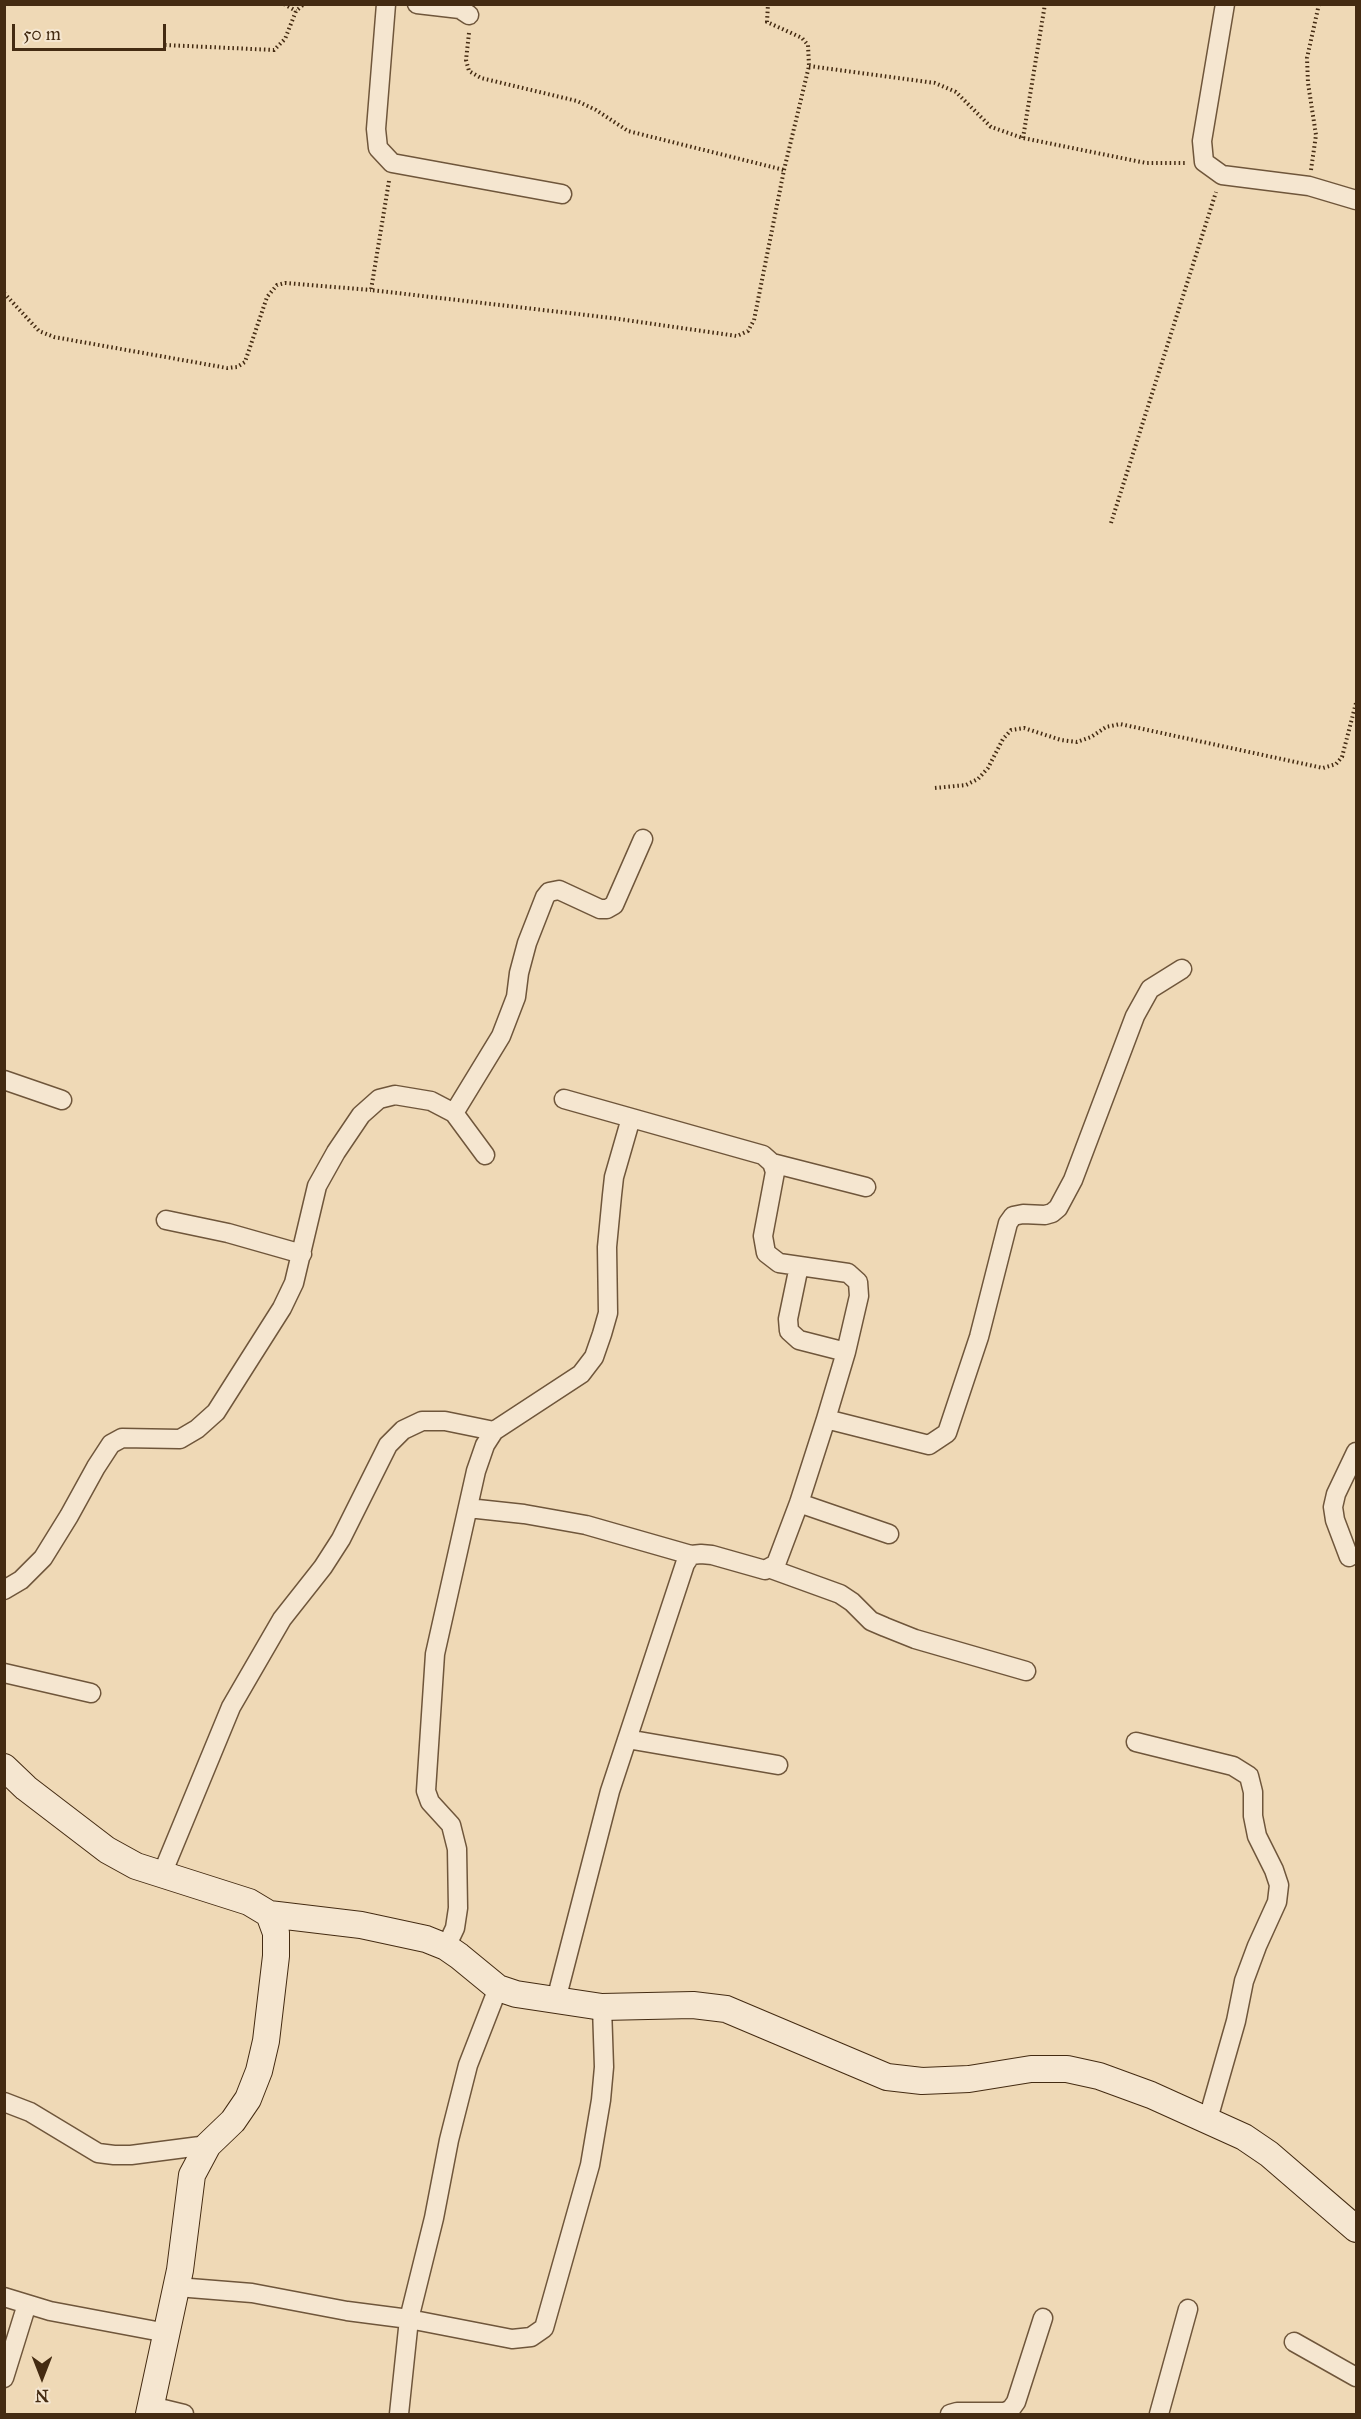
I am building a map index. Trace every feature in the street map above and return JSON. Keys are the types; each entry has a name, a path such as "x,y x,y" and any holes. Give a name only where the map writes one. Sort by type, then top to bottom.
{"street":[{"path":"386,4 376,129 378,148 392,163 562,194"},
{"path":"417,4 460,9 469,15"},
{"path":"1225,4 1202,141 1204,162 1221,174 1309,186 1356,200"},
{"path":"454,1113 501,1036 516,997 519,973 527,943 544,897 549,892 559,890 600,909 608,909 614,905 643,839"},
{"path":"825,1419 929,1445 947,1433 979,1337 1008,1223 1013,1216 1052,1214 1058,1208 1073,1180 1135,1016 1150,989 1182,969"},
{"path":"4,1080 62,1100"},
{"path":"4,1590 21,1580 43,1557 111,1444 122,1438 180,1439 197,1429 216,1412 282,1308 294,1283 317,1186 361,1115 379,1099 395,1095 431,1101 454,1113 485,1155"},
{"path":"564,1099 763,1155 772,1163 866,1187"},
{"path":"446,1947 455,1928 458,1908 458,1849 451,1825 430,1802 426,1791 435,1654 476,1471 485,1445 494,1431 581,1374 594,1357 608,1313 607,1247 614,1177 631,1118"},
{"path":"771,1569 781,1554 799,1503 846,1352 859,1296 858,1282 848,1273 779,1263 766,1253 763,1236 775,1172 772,1163"},
{"path":"166,1220 228,1233 302,1254"},
{"path":"800,1266 788,1319 789,1331 799,1340 846,1352"},
{"path":"162,1874 231,1707 282,1619 323,1567 341,1539 388,1445 403,1430 422,1421 445,1421 494,1431"},
{"path":"1349,1557 1335,1520 1333,1507 1336,1494 1356,1452"},
{"path":"799,1503 889,1534"},
{"path":"468,1508 524,1514 586,1525 691,1556 712,1555 765,1570 771,1569 840,1594 852,1602 871,1622 915,1639 1026,1671"},
{"path":"556,2000 610,1791 674,1593 685,1564 691,1556"},
{"path":"4,1673 91,1693"},
{"path":"627,1739 778,1766"},
{"path":"1136,1742 1233,1766 1248,1776 1253,1792 1253,1816 1257,1836 1279,1885 1277,1902 1244,1981 1236,2021 1208,2119"},
{"path":"4,1767 26,1788 107,1850 136,1866 249,1902 269,1914 400,1933 426,1939 446,1947 498,1988 516,1994 602,2007 693,2005 726,2009 764,2023 852,2064 888,2077 922,2081 969,2079 1031,2069 1067,2069 1099,2076 1208,2119 1244,2137 1269,2154 1356,2229"},
{"path":"184,2415 150,2410 177,2287 192,2175 199,2158 208,2145 233,2121 248,2099 266,2041 276,1956 276,1933 269,1914"},
{"path":"399,2415 410,2319 434,2218 449,2140 468,2065 498,1988"},
{"path":"177,2287 252,2294 347,2311 410,2319 512,2339 531,2337 544,2328 590,2164 604,2067 602,2007"},
{"path":"4,2102 30,2112 98,2152 131,2155 208,2145"},
{"path":"4,2297 50,2311 167,2333"},
{"path":"4,2378 27,2304"},
{"path":"1159,2415 1188,2308"},
{"path":"950,2415 957,2412 1005,2412 1011,2409 1016,2402 1043,2318"},
{"path":"1294,2342 1356,2377"}],"path":[{"path":"284,4 296,11"},
{"path":"165,45 274,50 285,39 296,11 304,4"},
{"path":"4,293 39,331 54,337 227,368 237,367 246,362 267,297 277,285 285,283 371,290 612,318 737,336 748,332 754,320 784,170 809,66 808,45 802,38 767,22 768,4"},
{"path":"1023,138 1045,4"},
{"path":"1309,186 1316,135 1307,58 1319,4"},
{"path":"469,15 466,60 469,70 481,78 577,101 596,110 628,131 784,170"},
{"path":"809,66 934,83 956,92 991,127 1023,138 1146,163 1204,162"},
{"path":"371,290 392,163"},
{"path":"1111,523 1221,174"},
{"path":"935,788 966,785 978,779 988,768 1003,739 1011,730 1023,728 1061,740 1077,742 1091,737 1106,727 1120,724 1323,768 1336,764 1342,757 1356,703"}]}
